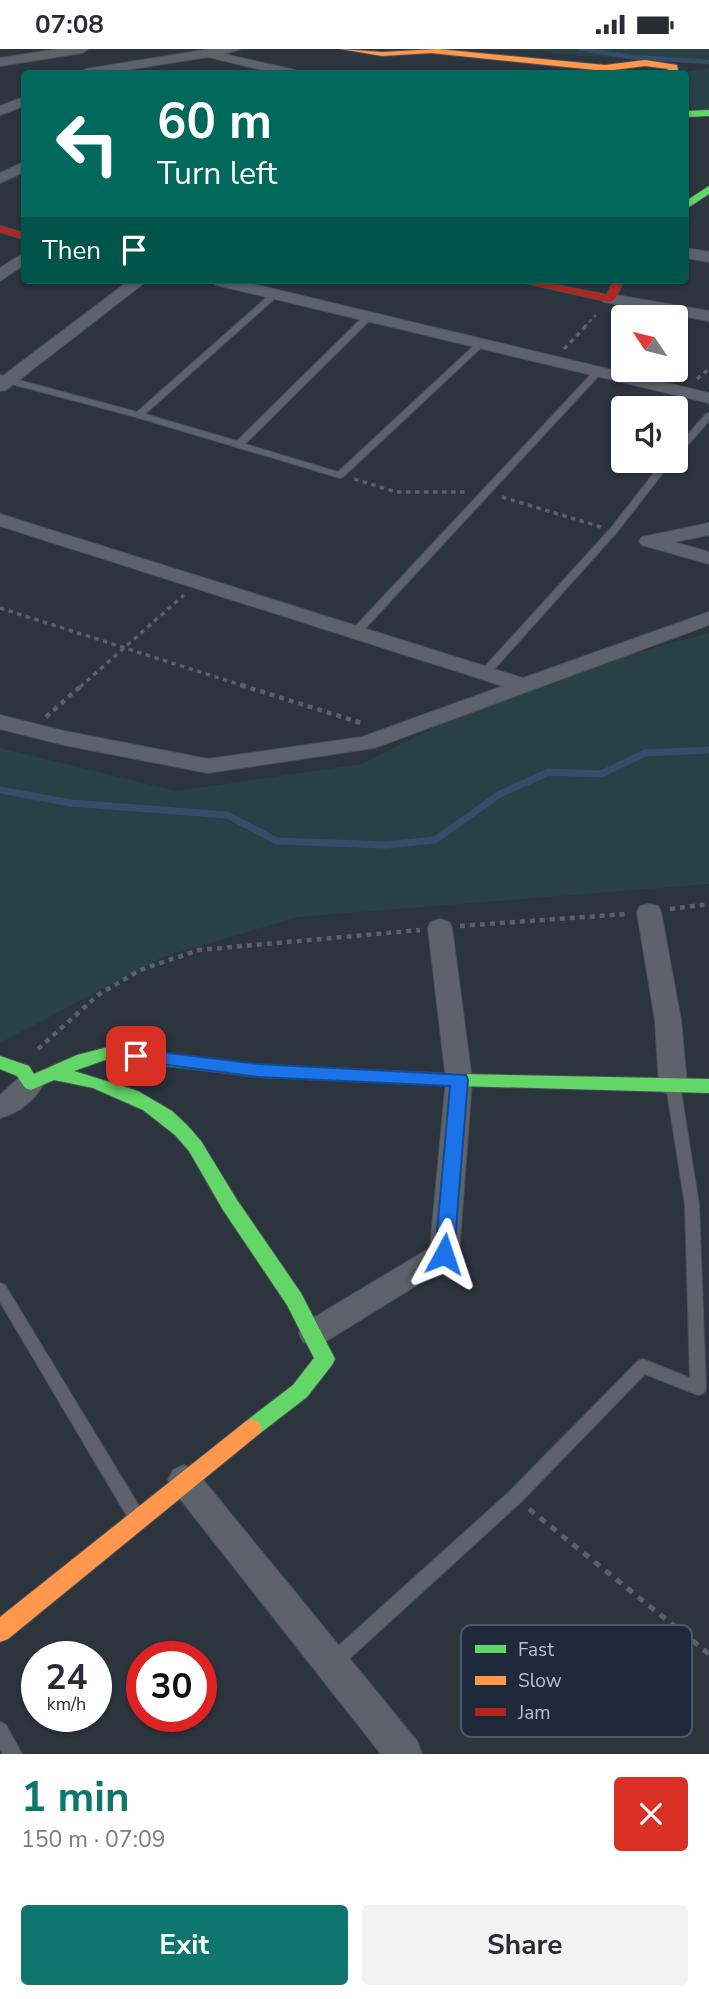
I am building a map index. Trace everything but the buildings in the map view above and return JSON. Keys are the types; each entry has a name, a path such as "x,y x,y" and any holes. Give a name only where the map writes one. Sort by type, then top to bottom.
{"street":[{"path":"0,62 82,49"},
{"path":"103,70 234,49"},
{"path":"345,49 382,54 431,51 492,55 605,68 645,62 674,67 674,70"},
{"path":"200,53 276,70"},
{"path":"131,65 155,70"},
{"path":"0,112 21,102"},
{"path":"0,112 21,117"},
{"path":"689,114 709,113"},
{"path":"0,179 21,168"},
{"path":"694,201 709,189"},
{"path":"0,229 21,235"},
{"path":"689,254 709,257"},
{"path":"0,276 21,260"},
{"path":"3,382 135,284"},
{"path":"235,284 709,398"},
{"path":"537,284 709,316"},
{"path":"610,299 617,284"},
{"path":"0,520 523,685"},
{"path":"709,529 649,541 709,558"},
{"path":"0,722 208,766 366,743 709,618"},
{"path":"649,912 668,1020 673,1085"},
{"path":"314,1333 444,1254 459,1080 440,928"},
{"path":"0,1108 19,1097 34,1074 108,1053 258,1071 459,1080 709,1086"},
{"path":"0,1062 34,1074 85,1079 125,1091 164,1113 190,1136 224,1194 314,1333 325,1359 300,1391 184,1480 139,1520 0,1631"},
{"path":"184,1480 404,1754"}],"lane":[{"path":"139,415 277,293"},
{"path":"238,445 369,316"},
{"path":"3,382 139,415 340,475 482,343"},
{"path":"356,632 599,371"},
{"path":"688,440 709,416"},
{"path":"485,673 614,530 659,473"},
{"path":"332,1663 515,1497 643,1366 698,1388 692,1205 673,1085"},
{"path":"0,1289 139,1520"},
{"path":"0,1731 13,1754"}],"path":[{"path":"553,360 610,299"},
{"path":"340,475 396,492 486,492 614,530"},
{"path":"32,730 198,582"},
{"path":"0,608 391,733"},
{"path":"34,1074 98,995 140,970 199,950 649,912 709,904"},
{"path":"515,1497 673,1625"},
{"path":"692,1640 709,1654"}],"green space":[{"path":"521,49 709,49 709,62 580,56"},
{"path":"709,68 709,109 689,109 689,71"},
{"path":"709,633 709,884 298,917 163,957 0,1043 0,748 176,791 362,764 436,727 583,667"}],"waterway":[{"path":"581,49 631,57 709,62"},
{"path":"0,790 71,803 227,815 277,841 386,845 435,840 500,794 549,772 601,774 645,753 709,750"}],"traffic: fast":[{"path":"689,114 709,113"},
{"path":"689,204 709,189"},
{"path":"0,1062 23,1071 31,1083 83,1059 108,1053 259,1071 459,1080 709,1086"},
{"path":"52,1073 113,1088 149,1105 181,1130 195,1146 230,1205 294,1299 325,1359 300,1391 252,1428"}],"traffic: slow":[{"path":"345,49 382,54 431,51 492,55 605,68 645,63 674,67 674,70"},
{"path":"0,1631 252,1428"}],"traffic: jam":[{"path":"0,229 21,235"},
{"path":"537,284 610,299 617,284"}],"route":[{"path":"136,1056 258,1071 459,1080 444,1254"}]}
